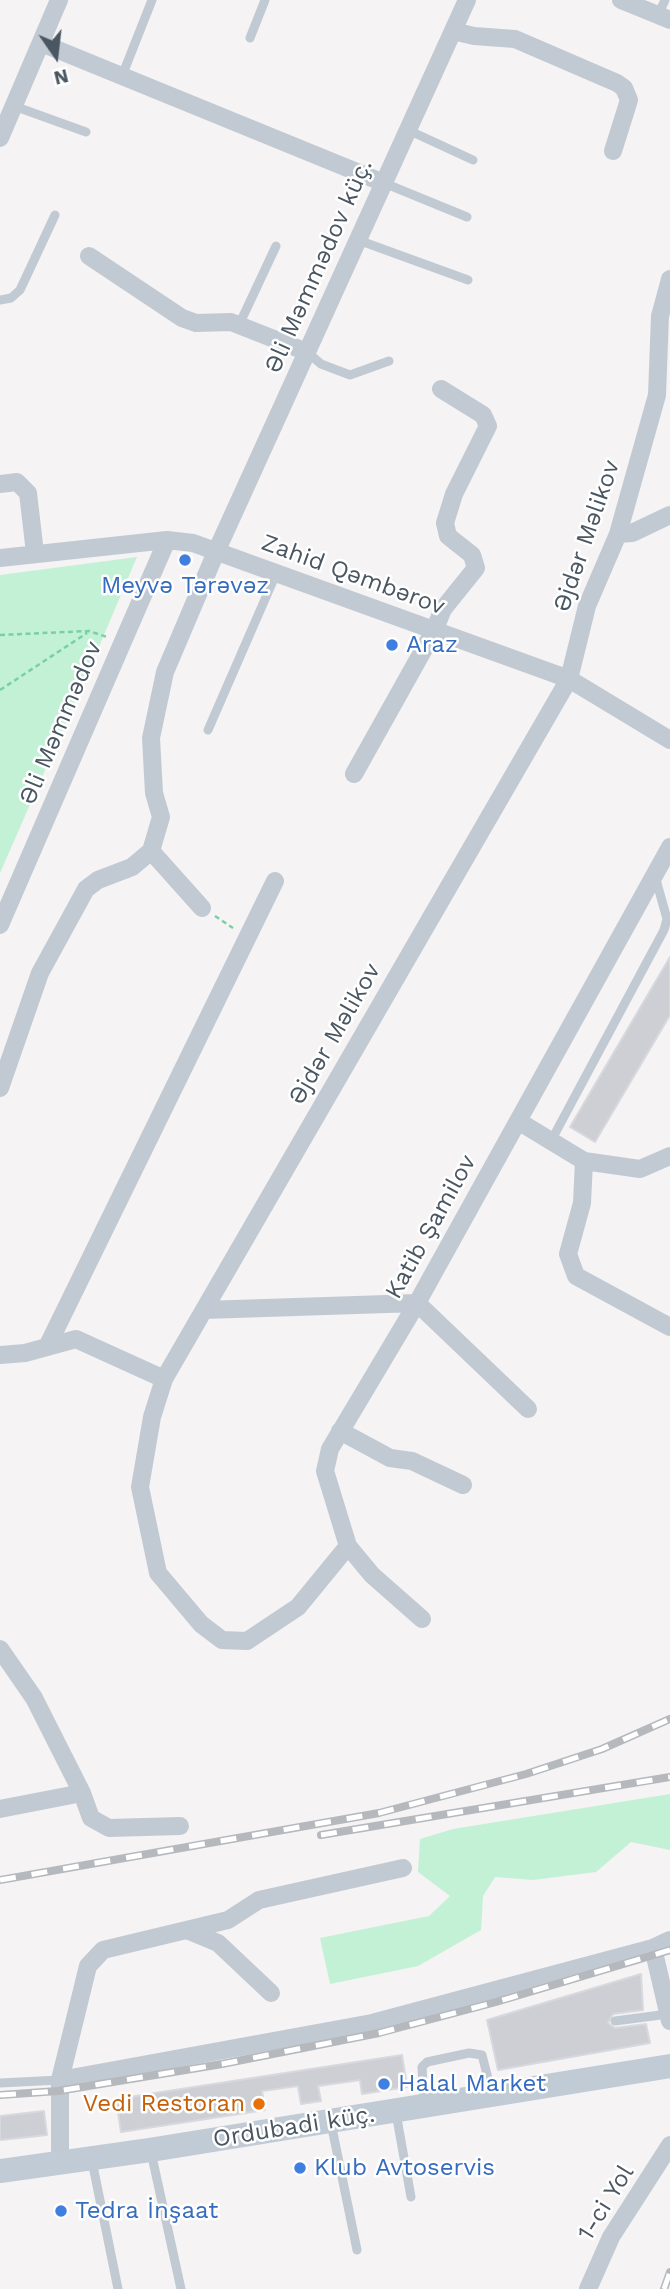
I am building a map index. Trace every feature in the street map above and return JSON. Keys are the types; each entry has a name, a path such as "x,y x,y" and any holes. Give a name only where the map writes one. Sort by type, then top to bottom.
{"main road":[{"name":"Ordubadi küç.","path":"0,2171 425,2107 670,2066"}],"street":[{"path":"0,138 59,0"},
{"name":"Əli Məmmədov küç.","path":"150,851 162,817 151,765 155,710 165,672 216,552 467,0"},
{"path":"621,0 664,12"},
{"path":"453,31 515,40 624,88 629,100 612,151"},
{"path":"41,43 384,183"},
{"path":"89,256 183,318 196,323 225,321 307,352"},
{"name":"Əjdər Məlikov","path":"348,1546 298,1607 247,1641 222,1640 201,1624 158,1573 145,1524 140,1487 152,1417 164,1379 569,679 587,606 618,534 657,394 660,316 670,279"},
{"path":"354,774 434,631 443,609 476,568 472,555 448,536 445,523 454,494 488,426 483,415 441,389"},
{"path":"0,484 17,482 28,493 36,553"},
{"path":"618,534 632,533 670,515"},
{"name":"Zahid Qəmbərov","path":"0,558 167,540 193,543 569,679 670,739"},
{"name":"Əli Məmmədov","path":"0,925 167,540"},
{"name":"Katib Şamilov","path":"422,1619 372,1576 348,1546 325,1471 330,1449 417,1303 670,847"},
{"path":"0,1088 40,973 86,889 98,880 132,867 150,851 202,908"},
{"path":"47,1347 275,881"},
{"path":"518,1121 584,1161 640,1169 670,1156"},
{"path":"584,1161 582,1203 568,1254 576,1276 670,1327"},
{"path":"204,1310 417,1303 528,1409"},
{"path":"0,1355 25,1353 76,1339 164,1379"},
{"path":"340,1431 390,1458 412,1461 463,1485"},
{"path":"0,1649 34,1698 82,1793 91,1818 109,1828 180,1826"},
{"path":"0,1809 82,1793"},
{"path":"60,2163 60,2080 88,1966 103,1950 228,1920 259,1900 403,1868"},
{"path":"190,1931 218,1943 271,1993"},
{"path":"60,2080 372,2023 662,1944 669,2017"},
{"name":"1-ci Yol","path":"588,2289 611,2237 670,2145"}],"lane":[{"path":"122,76 152,0"},
{"path":"250,38 265,0"},
{"path":"14,106 86,132"},
{"path":"408,130 473,160"},
{"path":"384,183 467,217"},
{"path":"0,300 11,298 20,290 55,215"},
{"path":"358,240 468,280"},
{"path":"239,325 276,246"},
{"path":"307,352 321,364 350,375 389,361"},
{"path":"208,730 276,574"},
{"path":"551,1141 664,930 667,919 655,874"},
{"path":"615,2021 669,2017"},
{"path":"425,2107 422,2067 427,2062 469,2053 482,2055 492,2096"},
{"path":"0,2082 60,2080"},
{"path":"396,2111 411,2197"},
{"path":"331,2121 357,2250"},
{"path":"150,2150 181,2289"},
{"path":"92,2159 118,2289"}],"path":[{"path":"0,635 89,631 0,690"},
{"path":"202,908 247,937"}],"green space":[{"path":"137,557 98,649 0,873 0,575"},
{"path":"670,1794 670,1850 631,1842 596,1872 533,1880 495,1877 483,1896 481,1930 418,1966 330,1984 320,1938 429,1916 450,1896 418,1872 420,1839 453,1829"}],"building":[{"path":"670,957 670,1015 595,1142 570,1127"},
{"path":"641,1974 643,2010 613,2014 608,2023 615,2028 646,2024 650,2043 498,2070 487,2020"},
{"path":"402,2055 407,2087 362,2094 360,2080 318,2086 321,2101 301,2104 298,2086 262,2091 265,2110 121,2132 116,2099"},
{"path":"44,2111 47,2135 0,2140 0,2116"}],"railway":[{"path":"0,1880 379,1813 526,1774 602,1749 670,1719"},
{"path":"321,1835 670,1777"},
{"path":"0,2095 58,2091 222,2064 379,2033 496,2002 670,1950"},
{"path":"664,2289 670,2272"}],"place":[{"name":"Meyvə Tərəvəz","path":"185,560"},
{"name":"Araz","path":"392,645"},
{"name":"Halal Market","path":"384,2084"},
{"name":"Vedi Restoran","path":"259,2104"},
{"name":"Klub Avtoservis","path":"300,2168"},
{"name":"Tedra İnşaat","path":"61,2211"}]}
